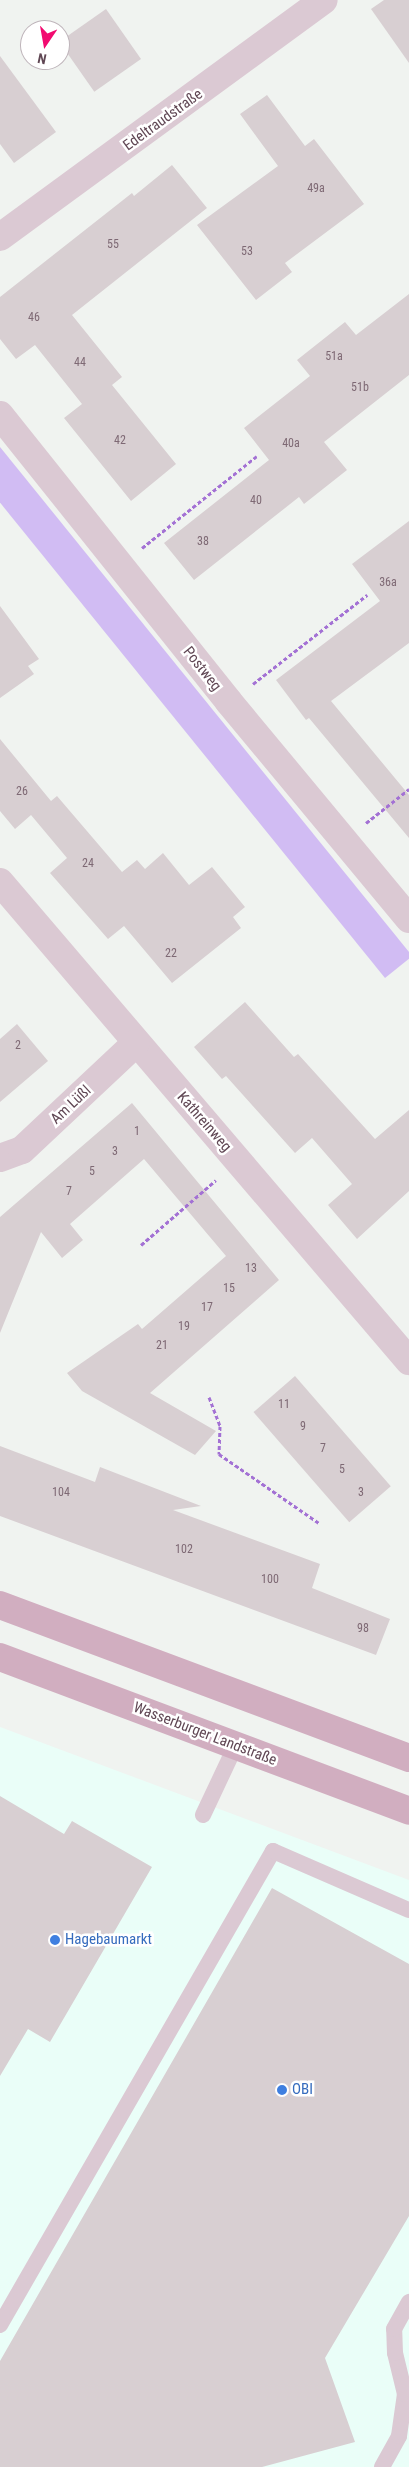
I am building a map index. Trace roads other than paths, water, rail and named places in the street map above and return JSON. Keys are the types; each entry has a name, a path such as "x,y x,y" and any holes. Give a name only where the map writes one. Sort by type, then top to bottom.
{"main road":[{"path":"0,1605 409,1758"},
{"name":"Wasserburger Landstraße","path":"0,1657 409,1811"}],"street":[{"name":"Edeltraudstraße","path":"0,237 324,0"},
{"name":"Postweg","path":"0,415 229,702 409,918"},
{"name":"Kathreinweg","path":"0,882 409,1361"},
{"name":"Am Lüßl","path":"0,1158 22,1150 136,1043"}],"lane":[{"path":"203,1815 236,1745"},
{"path":"0,2325 274,1851 409,1910"},
{"path":"382,2467 399,2436 405,2394 395,2353 394,2329 409,2302"}],"place":[{"name":"Hagebaumarkt","path":"55,1940"},
{"name":"OBI","path":"282,2090"}]}
